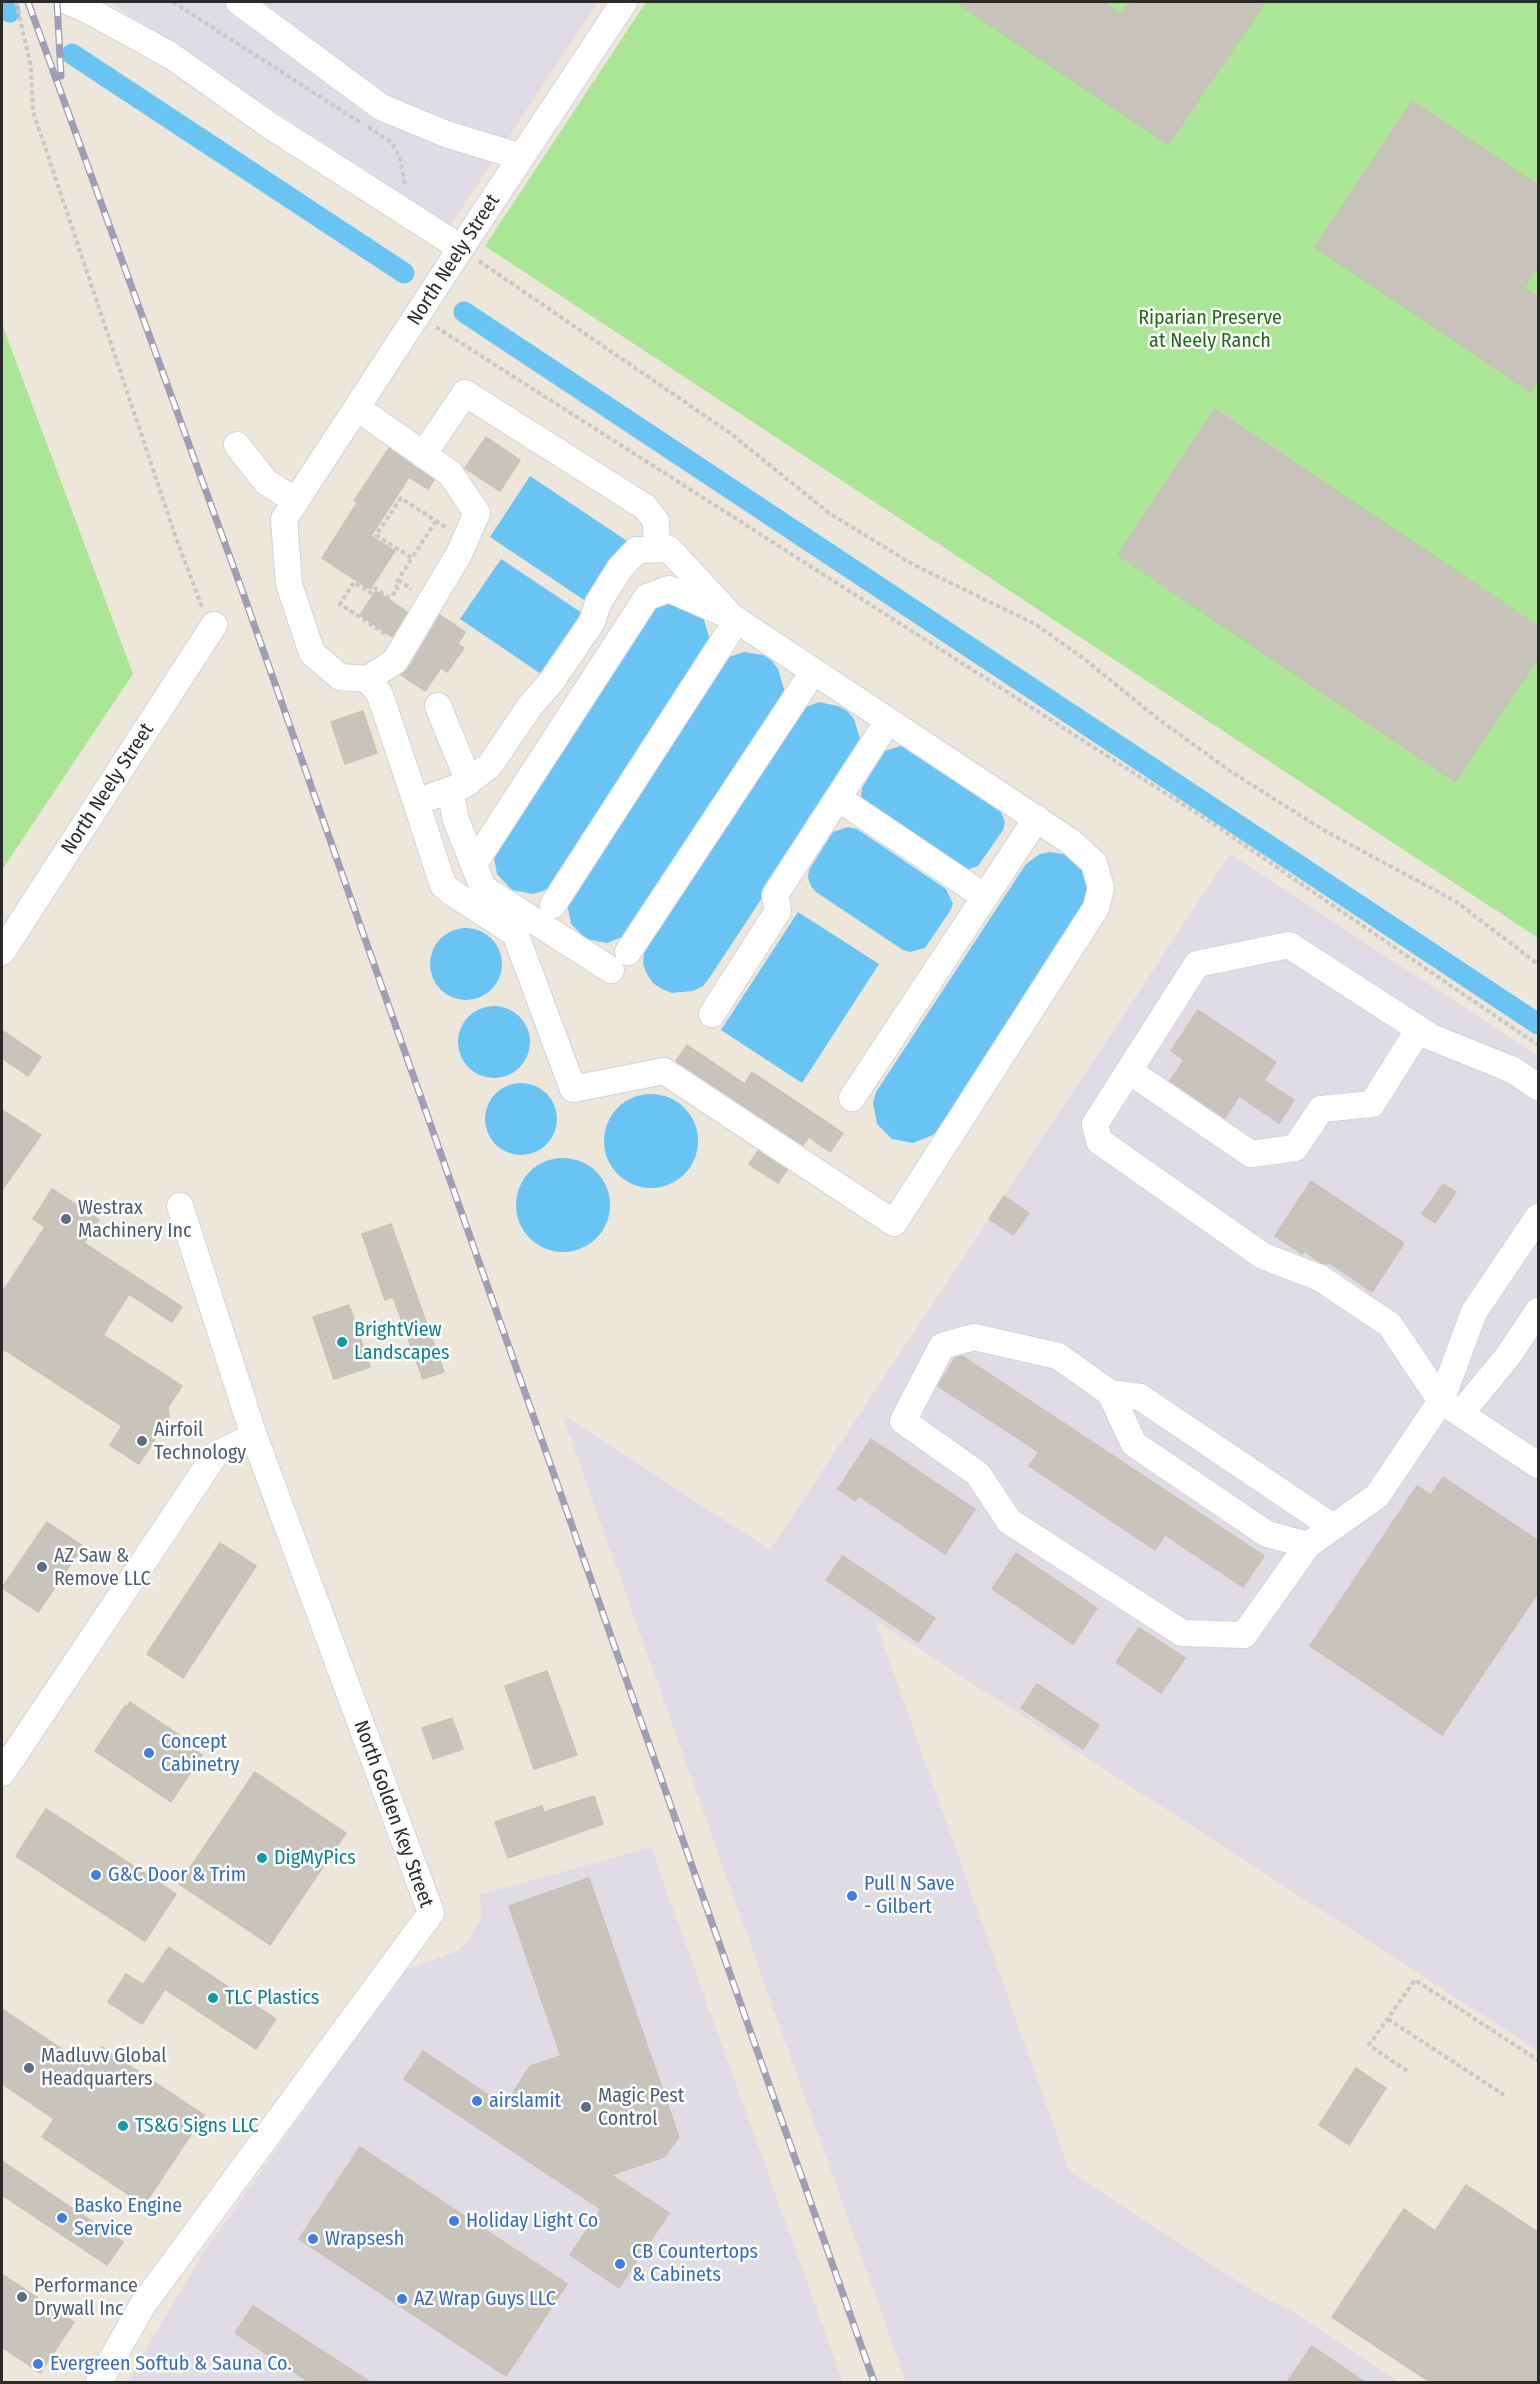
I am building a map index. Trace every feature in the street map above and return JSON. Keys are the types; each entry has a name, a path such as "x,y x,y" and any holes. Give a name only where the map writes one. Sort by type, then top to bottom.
{"street":[{"path":"69,2 170,55 269,124 461,248"},
{"path":"239,2 381,107 446,134 521,157"},
{"name":"North Neely Street","path":"290,510 624,2"},
{"path":"423,455 465,393 645,507 656,520 657,549"},
{"path":"237,445 290,510 289,584 312,653 340,677 368,679 395,661 441,585 477,513 450,473 357,408"},
{"path":"416,802 460,786 490,765 592,622 598,603 620,568 637,550 669,549 735,619"},
{"path":"368,679 380,695 443,885 514,933 573,1089 664,1071 894,1223 1096,908 1101,888 1094,863 1071,842 1037,818 735,619 669,590 647,597 474,864"},
{"path":"553,905 735,619"},
{"name":"North Neely Street","path":"2,952 213,627"},
{"path":"438,706 460,786 456,820 483,888 619,961 813,672"},
{"path":"712,1014 778,911 775,895 888,720"},
{"path":"838,798 985,897"},
{"path":"852,1098 1037,818"},
{"path":"1539,1086 1513,1070 1431,1037 1289,945 1197,964 1095,1124 1099,1141 1263,1256 1320,1278 1390,1325 1451,1407 1539,1465"},
{"path":"1129,1071 1251,1154 1295,1148 1321,1109 1372,1104 1419,1029"},
{"name":"North Golden Key Street","path":"99,2382 142,2306 431,1913 254,1436 180,1206"},
{"path":"1451,1407 1474,1312 1539,1217"},
{"path":"1333,1527 1140,1397 1110,1393 1058,1356 974,1337 942,1346 903,1421 978,1474 1009,1521 1182,1633 1244,1635 1308,1545 1377,1496 1451,1407 1508,1356 1539,1311"},
{"path":"2,1773 215,1455 231,1422 236,1403 236,1380"},
{"path":"1110,1393 1134,1444 1268,1534 1308,1545"},
{"path":"215,1455 254,1436"}],"path":[{"path":"16,2 31,67 33,111 173,527 213,627"},
{"path":"173,2 392,143 400,158 405,179 405,212"},
{"path":"461,248 730,433 829,513 912,564 1035,624 1230,771 1325,831 1455,901 1539,964"},
{"path":"421,310 1209,820 1539,1045"},
{"path":"412,558 376,535 401,498 465,540"},
{"path":"388,635 340,604 354,582 371,593 375,588 388,597 392,596 397,589 396,583 436,521"},
{"path":"398,580 414,590"},
{"path":"1407,2071 1369,2045 1415,1980 1539,2060"},
{"path":"1388,2019 1504,2095"}],"shaded area":[{"path":"109,2 598,2 450,226"},
{"path":"1230,854 1538,1056 1538,2051 875,1620 1070,2172 1262,2297 1290,2310 1398,2382 906,2382 564,1420 566,1417 770,1550"},
{"path":"651,1847 843,2382 127,2382 203,2253 396,1981 408,1969 458,1951 468,1941 482,1916 480,1895"}],"green space":[{"name":"Riparian Preserve at Neely Ranch","path":"646,2 1538,2 1538,938 485,246"},
{"path":"2,324 133,674 2,870"}],"water":[{"path":"530,476 630,543 590,604 490,537"},
{"path":"501,559 588,617 547,678 460,619"},
{"path":"669,603 697,612 704,620 710,640 553,886 533,894 512,890 497,874 493,853 652,609"},
{"path":"744,652 763,655 772,661 778,669 784,689 783,699 627,935 607,943 586,939 571,924 567,903 726,658"},
{"path":"819,702 838,706 854,719 860,739 854,758 703,986 693,991 672,993 662,989 653,983 643,964 645,943 801,709"},
{"path":"900,746 909,748 999,807 1005,822 1003,830 978,866 963,871 863,804 862,788 885,751"},
{"path":"848,827 857,829 946,889 953,904 925,948 910,952 903,950 816,892 811,886 808,878 809,870 833,832"},
{"path":"1050,852 1069,855 1078,861 1089,879 1088,900 941,1127 933,1135 913,1143 892,1139 877,1124 873,1103 876,1092 1026,864 1040,854"},
{"path":"798,912 879,964 802,1083 721,1030"},
{"path":"466,928 486,934 496,944 502,964 496,984 486,994 466,1000 446,994 436,984 430,964 436,944 446,934"},
{"path":"494,1006 514,1012 524,1022 530,1042 524,1062 514,1072 494,1078 474,1072 464,1062 458,1042 464,1022 474,1012"},
{"path":"521,1083 541,1089 551,1099 557,1119 551,1139 541,1149 521,1155 501,1149 491,1139 485,1119 491,1099 501,1089"},
{"path":"651,1094 669,1097 684,1108 695,1123 698,1141 695,1159 684,1174 669,1185 651,1188 633,1185 618,1174 607,1159 604,1141 607,1123 618,1108 633,1097"},
{"path":"563,1158 581,1161 596,1172 607,1187 610,1205 607,1223 596,1238 581,1249 563,1252 545,1249 530,1238 519,1223 516,1205 519,1187 530,1172 545,1161"}],"building":[{"path":"956,2 1103,2 1121,14 1130,2 1265,2 1168,145"},
{"path":"1412,101 1539,186 1539,265 1524,288 1539,298 1539,379 1530,392 1315,247"},
{"path":"1215,409 1539,627 1539,657 1455,782 1118,555"},
{"path":"486,437 520,460 500,491 465,468"},
{"path":"389,448 434,480 428,489 409,477 371,536 395,551 370,589 322,558 357,503 354,501"},
{"path":"376,591 407,612 392,637 360,615"},
{"path":"440,615 465,632 458,644 464,648 447,672 441,668 425,691 401,675 408,669"},
{"path":"363,711 377,753 345,764 331,722"},
{"path":"1198,1010 1276,1062 1264,1080 1294,1100 1279,1123 1239,1096 1225,1118 1170,1081 1184,1060 1171,1051"},
{"path":"2,1030 41,1057 28,1076 2,1058"},
{"path":"687,1045 745,1084 752,1072 843,1133 830,1152 809,1137 803,1145 676,1061"},
{"path":"2,1110 41,1135 2,1190"},
{"path":"758,1151 787,1170 778,1183 749,1164"},
{"path":"1311,1181 1404,1243 1372,1292 1328,1262 1326,1264 1320,1262 1304,1251 1302,1254 1275,1236"},
{"path":"1443,1184 1456,1192 1435,1223 1422,1214"},
{"path":"52,1189 99,1220 84,1243 182,1307 172,1322 129,1294 103,1335 182,1386 168,1407 169,1418 139,1464 110,1445 122,1426 2,1348 2,1293 45,1227 33,1219"},
{"path":"1004,1196 1029,1213 1013,1235 989,1219"},
{"path":"391,1224 444,1372 423,1379 393,1297 385,1300 362,1234"},
{"name":"BrightView Landscapes","path":"349,1305 370,1367 334,1379 313,1317"},
{"path":"962,1356 1264,1556 1243,1587 1165,1535 1155,1550 1029,1466 1039,1452 938,1386 955,1358"},
{"path":"871,1439 975,1509 945,1554 859,1496 855,1501 838,1489"},
{"path":"1443,1477 1539,1541 1539,1591 1442,1735 1310,1646 1417,1486 1431,1495"},
{"name":"AZ Saw & Remove LLC","path":"47,1522 83,1546 38,1612 2,1588"},
{"path":"220,1543 256,1566 183,1678 147,1654"},
{"path":"1016,1553 1097,1608 1073,1644 992,1589"},
{"path":"843,1556 935,1618 918,1642 826,1580"},
{"path":"1139,1628 1185,1658 1161,1693 1116,1662"},
{"path":"547,1671 577,1755 534,1769 505,1686"},
{"path":"1037,1684 1099,1725 1083,1749 1021,1708"},
{"name":"Concept Cabinetry","path":"130,1702 190,1742 188,1746 202,1755 171,1802 95,1751"},
{"path":"452,1718 463,1749 433,1759 422,1728"},
{"name":"DigMyPics","path":"255,1772 346,1833 270,1945 179,1884"},
{"path":"594,1796 603,1824 508,1858 495,1822 542,1806 544,1812"},
{"name":"G&C Door & Trim","path":"46,1809 176,1894 145,1941 16,1856"},
{"path":"589,1878 679,2137 664,2157 611,2175 669,2213 619,2288 570,2255 601,2209 404,2079 423,2051 505,2106 530,2066 561,2056 509,1906"},
{"name":"TLC Plastics","path":"169,1947 276,2019 256,2049 165,1989 142,2024 108,2002 126,1974 143,1985"},
{"name":"TS&G Signs LLC","path":"2,2009 89,2067 102,2047 204,2115 144,2205 42,2137 54,2119 2,2084"},
{"path":"1356,2068 1386,2088 1349,2145 1319,2125"},
{"path":"360,2147 567,2284 506,2376 299,2239"},
{"name":"Basko Engine Service","path":"2,2161 123,2242 107,2265 2,2195"},
{"path":"1466,2185 1539,2233 1539,2382 1430,2382 1332,2317 1404,2209 1435,2231"},
{"path":"2,2274 74,2322 40,2373 2,2347"},
{"path":"253,2306 370,2382 309,2382 235,2333"},
{"path":"1312,2346 1365,2382 1287,2382"}],"waterway":[{"path":"2,6 10,12"},
{"path":"72,54 404,273"},
{"path":"464,312 1538,1024"}],"railway":[{"path":"28,2 243,593 874,2382"},
{"path":"57,2 61,76"}],"place":[{"name":"Westrax Machinery Inc","path":"66,1219"},
{"name":"BrightView Landscapes","path":"342,1342"},
{"name":"Airfoil Technology","path":"142,1441"},
{"name":"AZ Saw & Remove LLC","path":"42,1567"},
{"name":"Concept Cabinetry","path":"149,1753"},
{"name":"DigMyPics","path":"262,1858"},
{"name":"G&C Door & Trim","path":"96,1875"},
{"name":"Pull N Save - Gilbert","path":"852,1896"},
{"name":"TLC Plastics","path":"213,1998"},
{"name":"Madluvv Global Headquarters","path":"29,2068"},
{"name":"airslamit","path":"477,2101"},
{"name":"Magic Pest Control","path":"586,2107"},
{"name":"TS&G Signs LLC","path":"123,2126"},
{"name":"Basko Engine Service","path":"62,2218"},
{"name":"Holiday Light Co","path":"454,2221"},
{"name":"Wrapsesh","path":"313,2239"},
{"name":"CB Countertops & Cabinets","path":"620,2264"},
{"name":"Performance Drywall Inc","path":"22,2297"},
{"name":"AZ Wrap Guys LLC","path":"402,2299"},
{"name":"Evergreen Softub & Sauna Co.","path":"38,2364"}]}
